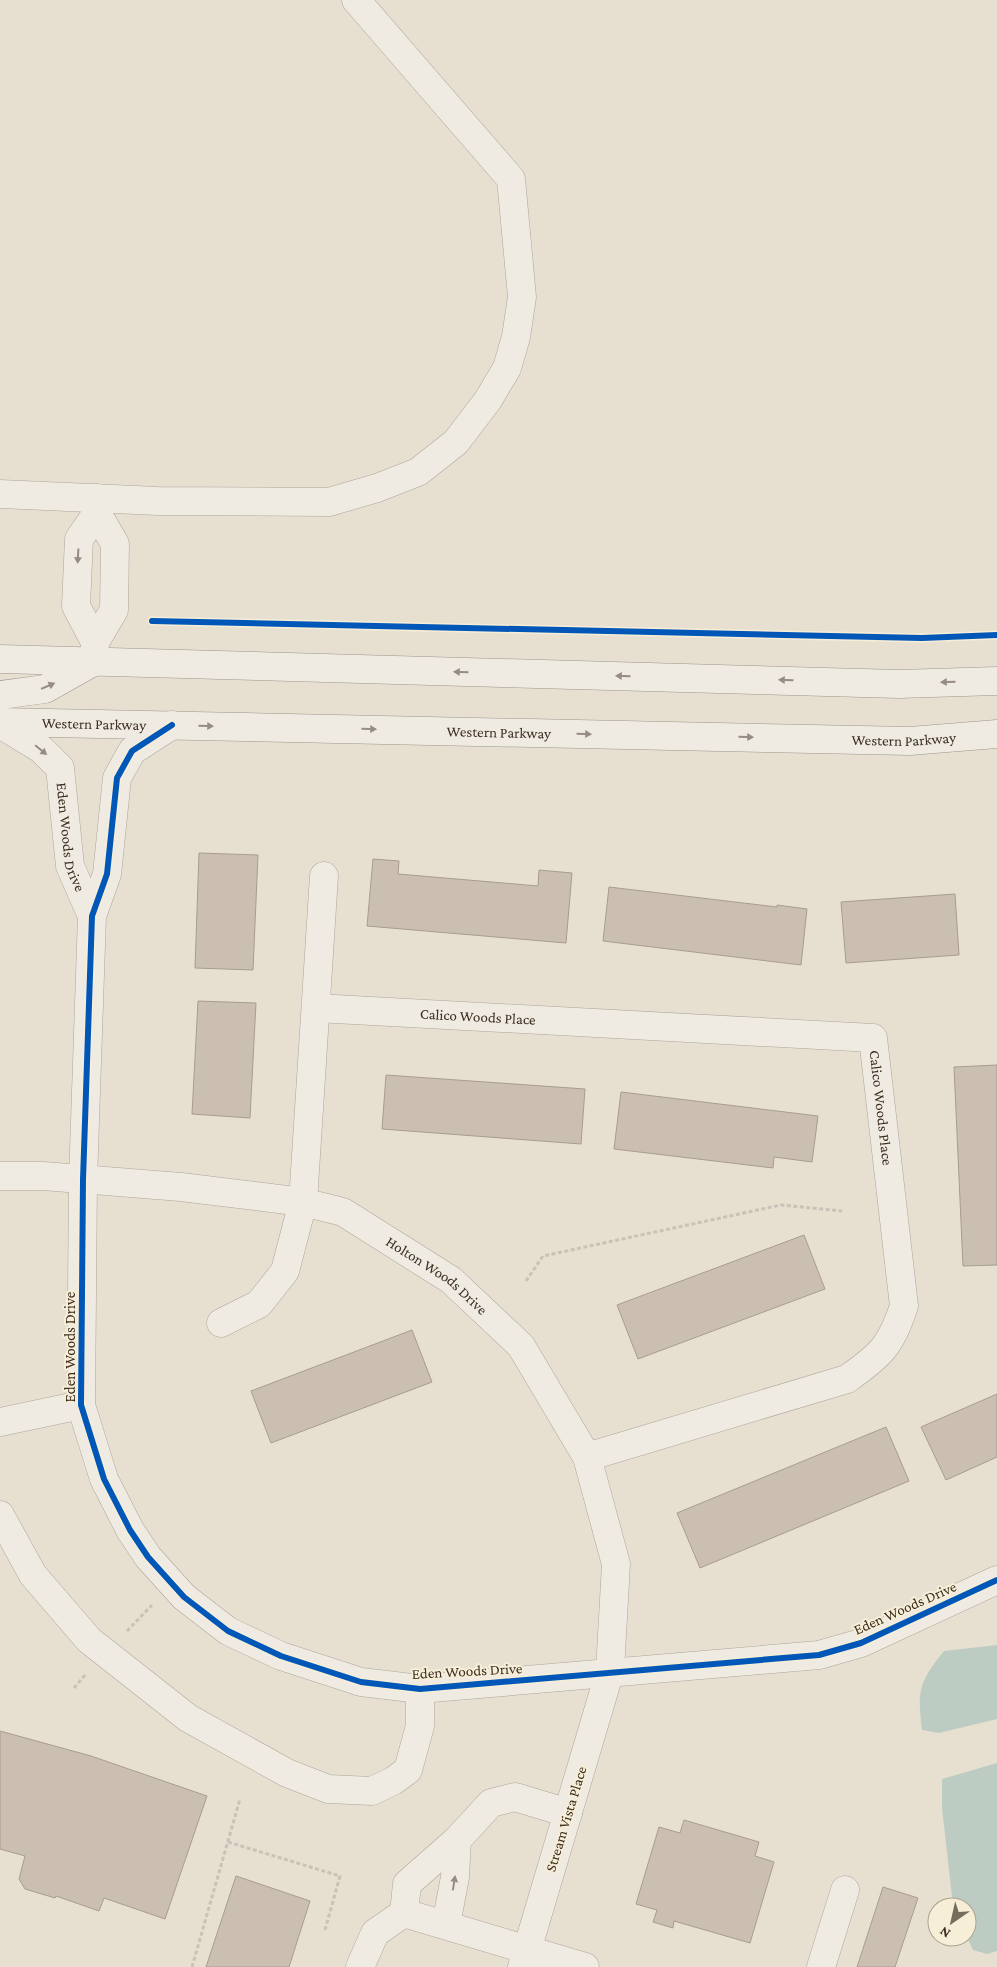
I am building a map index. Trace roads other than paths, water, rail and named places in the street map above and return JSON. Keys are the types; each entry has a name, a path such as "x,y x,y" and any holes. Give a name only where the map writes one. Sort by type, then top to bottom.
{"street":[{"path":"0,494 96,505 329,502 377,488 418,472 456,442 488,400 507,369 516,337 522,297 511,180 356,0"},
{"path":"0,695 45,689 95,652 114,610 115,544 96,505"},
{"path":"95,652 76,606 79,540 96,505"},
{"path":"0,659 95,652 898,684 997,681"},
{"name":"Western Parkway","path":"0,723 910,741 997,734"},
{"name":"Eden Woods Drive","path":"0,723 41,748 60,768 70,866 92,916"},
{"name":"Eden Woods Drive","path":"172,725 132,751 117,778 107,874 92,916 83,1180 81,1405 104,1479 130,1530 148,1556 184,1597 228,1631 281,1656 361,1682 420,1689 610,1671 819,1655 861,1643 997,1580"},
{"path":"221,1323 259,1304 285,1270 304,1202 324,876"},
{"name":"Calico Woods Place","path":"316,1008 873,1038 904,1306 889,1344 875,1359 846,1379 587,1457"},
{"name":"Holton Woods Drive","path":"0,1176 181,1187 304,1202 343,1212 451,1280 521,1346 587,1457 595,1479 616,1564 610,1671"},
{"path":"0,1422 81,1405"},
{"path":"0,1514 33,1575 90,1640 188,1718 287,1773 328,1789 372,1791 393,1781 408,1770 420,1726 420,1689"},
{"name":"Stream Vista Place","path":"524,1958 610,1671"},
{"path":"360,1967 375,1933 404,1913 407,1884 457,1840 491,1802 515,1797 568,1812"},
{"path":"446,1925 455,1877 457,1840"},
{"path":"821,1967 845,1890"},
{"path":"404,1913 446,1925 524,1958 584,1967"}]}
